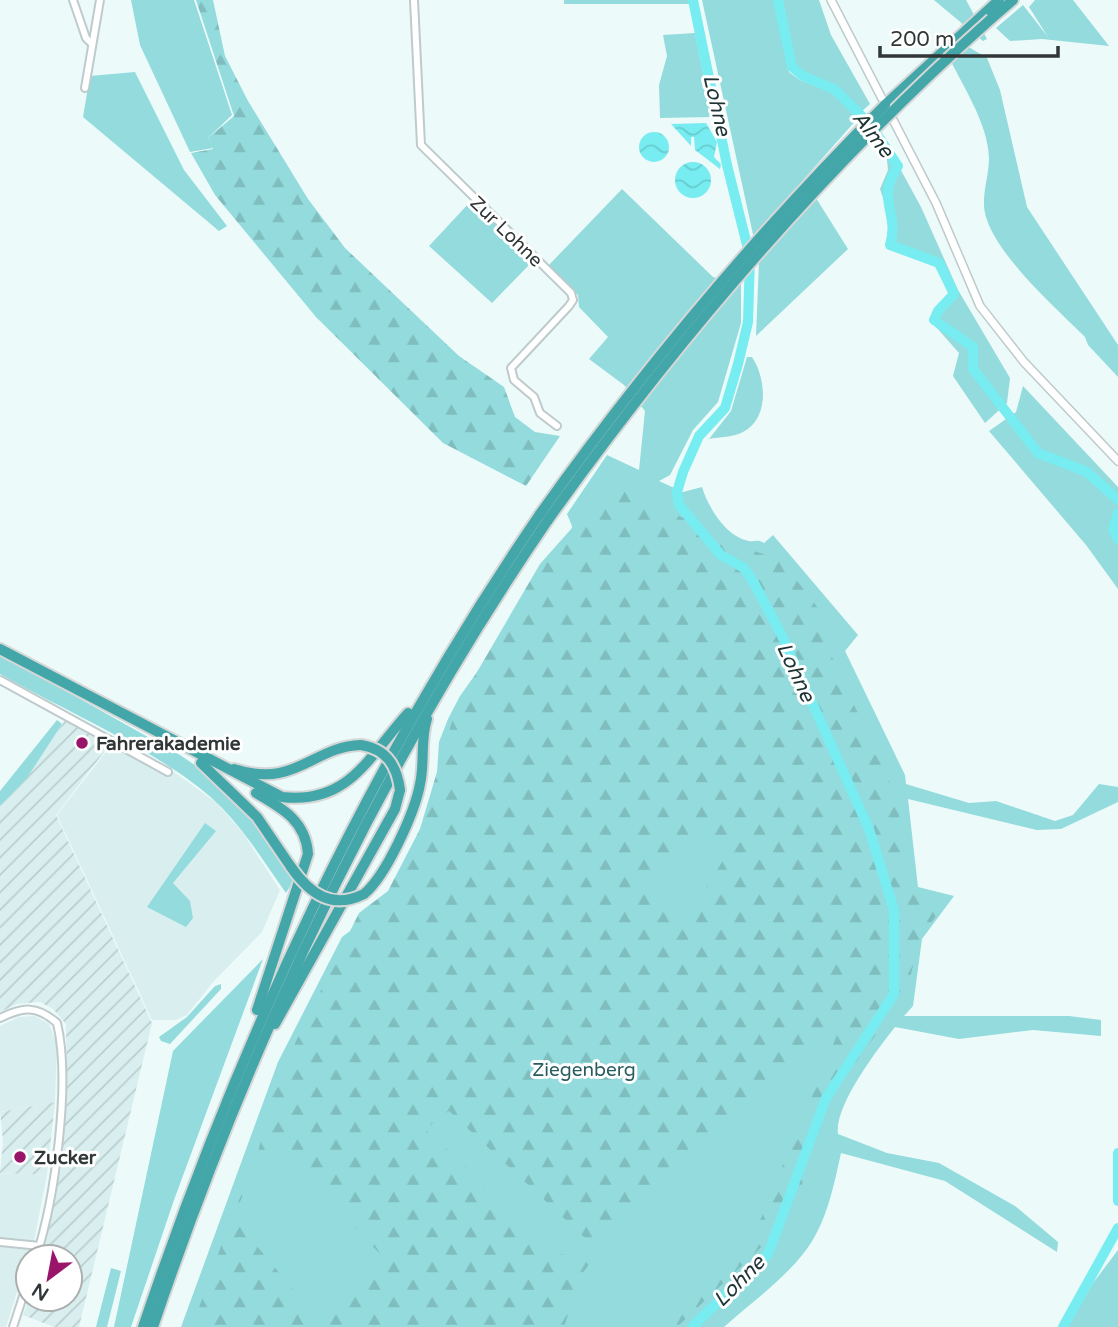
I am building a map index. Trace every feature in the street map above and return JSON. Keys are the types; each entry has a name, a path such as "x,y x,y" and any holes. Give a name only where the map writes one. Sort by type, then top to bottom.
{"highway":[{"path":"143,1327 201,1166 251,1039 322,884 430,695 544,517 675,350 764,244 988,15 999,0"},
{"path":"988,15 1013,0"},
{"path":"0,649 200,759 281,808 301,827 308,843 306,866 254,1017 251,1039"},
{"path":"200,759 282,797 304,798 325,794 350,781 430,695"},
{"path":"200,759 257,817 309,890 329,901 347,901 365,894 381,874 416,799 421,783 423,732 430,695"},
{"path":"153,1327 251,1065 330,890 430,695"},
{"path":"200,759 239,771 268,775 297,769 342,748 361,745 386,755 398,774 400,790 396,809 260,1056 251,1065"}],"street":[{"path":"73,0 86,38 92,44"},
{"path":"85,88 100,0"},
{"name":"Zur Lohne","path":"414,0 418,138 421,145 571,293 573,300 569,306 511,368 514,380 534,397 540,413 557,426"},
{"path":"831,0 936,203 980,306 1024,362 1118,461"},
{"path":"0,680 168,772"},
{"path":"0,1018 24,1008 39,1010 57,1023 62,1042 58,1134 40,1243"}],"shaded area":[{"path":"65,720 111,743 56,815 152,1023 84,1306 84,1243 45,1243 61,1168 67,1094 66,1024 53,1009 40,1002 17,1004 0,1012 0,806 26,778"},
{"path":"112,744 165,775 170,769 217,803 243,833 280,890 262,932 214,981 187,1015 176,1020 152,1020 57,815"},
{"path":"35,1016 49,1024 57,1044 55,1102 0,1112 0,1026 19,1017"},
{"path":"55,1102 47,1175 0,1173 3,1141 0,1112"},
{"path":"0,1173 47,1175 34,1241 0,1238"},
{"path":"0,1244 14,1246 14,1302 6,1327 0,1327"},
{"path":"82,1313 79,1327 54,1327 23,1315"}],"green space":[{"path":"131,0 194,0 232,115 208,138 213,148 190,152 140,45"},
{"path":"196,0 213,0 225,56 248,101 308,199 345,248 459,356 504,387 515,417 535,432 560,436 526,486 443,443 316,317 215,195 191,153 213,149 208,138 234,116"},
{"path":"564,0 691,0 692,4 564,4"},
{"path":"702,0 774,0 789,72 800,80 832,92 858,118 804,179 848,249 756,336 759,262"},
{"path":"780,0 819,0 831,35 870,104 862,111 836,86 804,73 794,65"},
{"path":"934,0 966,0 987,39 983,41"},
{"path":"1035,0 1073,0 1109,46 1042,39 1010,41 996,28 1023,5 1048,37 1029,7"},
{"path":"695,33 712,117 660,118 659,85 667,56 663,35"},
{"path":"962,43 987,58 1000,90 1027,207 1118,345 1118,377 1088,345 1085,337 1015,265 992,232 984,210 989,158 984,131 947,53"},
{"path":"135,72 184,170 227,226 219,231 83,117 90,76"},
{"path":"885,141 921,207 958,290 1010,378 1007,403 985,423 953,376 959,353 929,319 950,293 933,263 890,248 887,243 892,225 880,189 888,170"},
{"name":"Ziegenberg","path":"622,189 713,277 741,285 741,323 718,402 693,430 670,475 659,481 683,492 702,487 719,520 741,538 764,543 773,535 858,635 845,651 905,775 906,784 969,803 996,801 1055,821 1073,815 1099,784 1118,787 1118,802 1061,829 1037,830 908,799 918,887 954,896 922,939 913,1006 904,1016 1069,1016 1101,1020 1101,1036 1033,1030 959,1039 895,1027 858,1079 839,1122 838,1134 887,1153 939,1163 1015,1206 1058,1242 1057,1252 945,1181 841,1153 824,1216 807,1249 786,1273 724,1327 181,1327 278,1062 342,937 388,903 395,892 436,789 439,742 460,696 571,540 572,526 567,514 607,455 639,470 645,411 624,385 589,359 608,337 579,307 578,295 548,266"},
{"path":"471,201 533,261 492,303 429,246"},
{"path":"747,357 752,357 757,366 762,386 763,397 758,417 752,426 739,434 709,439 731,411"},
{"path":"1023,386 1118,487 1118,589 1086,545 989,431 1016,412"},
{"name":"Ziegenberg","path":"611,484 751,550 781,560 841,638 830,653 897,798 907,886 950,897 920,938 906,994 830,1097 791,1219 677,1327 665,1327 749,1247 847,1011 599,1251 449,1111 425,1129 559,1254 572,1256 577,1251 587,1260 591,1256 594,1258 581,1275 564,1327 325,1327 382,1256 277,1144 254,1171 233,1217 324,1327 192,1327 230,1221 256,1161 274,1086 359,913 388,891 420,829 456,708 540,564","holes":["700,825 730,849 671,945 666,947 674,926 655,885"]},
{"path":"0,654 180,755 214,778 238,801 294,880 286,893 236,824 195,784 142,750 0,674"},
{"path":"57,720 62,724 27,778 0,806 0,791"},
{"path":"205,823 216,831 173,883 190,901 193,918 186,927 147,907"},
{"path":"263,959 174,1200 131,1327 114,1327 173,1051"},
{"path":"221,984 221,989 170,1044 161,1041 159,1037 187,1017 215,986"},
{"path":"1118,1250 1118,1327 1068,1327 1093,1283"},
{"path":"111,1268 121,1271 107,1327 96,1327"}],"water":[{"path":"706,123 717,142 714,157 721,164 720,169 695,150 694,137 691,137 691,146 671,124"},
{"path":"654,132 665,136 669,147 665,158 654,162 643,158 639,147 643,136"},
{"path":"693,162 706,167 711,180 706,193 693,198 680,193 675,180 680,167"}],"waterway":[{"name":"Lohne","path":"692,1327 768,1254 826,1098 894,994 894,910 869,829 782,636 754,583 744,568 721,555 679,505 677,492 683,472 699,436 725,408 738,364 748,322 750,257 727,165 693,0"},
{"name":"Alme","path":"778,0 792,67 803,76 834,89 870,124 898,166 888,188 892,224 890,245 939,263 954,294 938,311 934,320 973,347 973,369 1038,453 1087,472 1118,500"},
{"name":"Alme","path":"1118,513 1113,529 1118,539"},
{"name":"Alme","path":"1118,1153 1118,1201"},
{"name":"Alme","path":"1063,1327 1118,1228"}],"place":[{"name":"Fahrerakademie","path":"82,743"},
{"name":"Zucker","path":"20,1157"}]}
